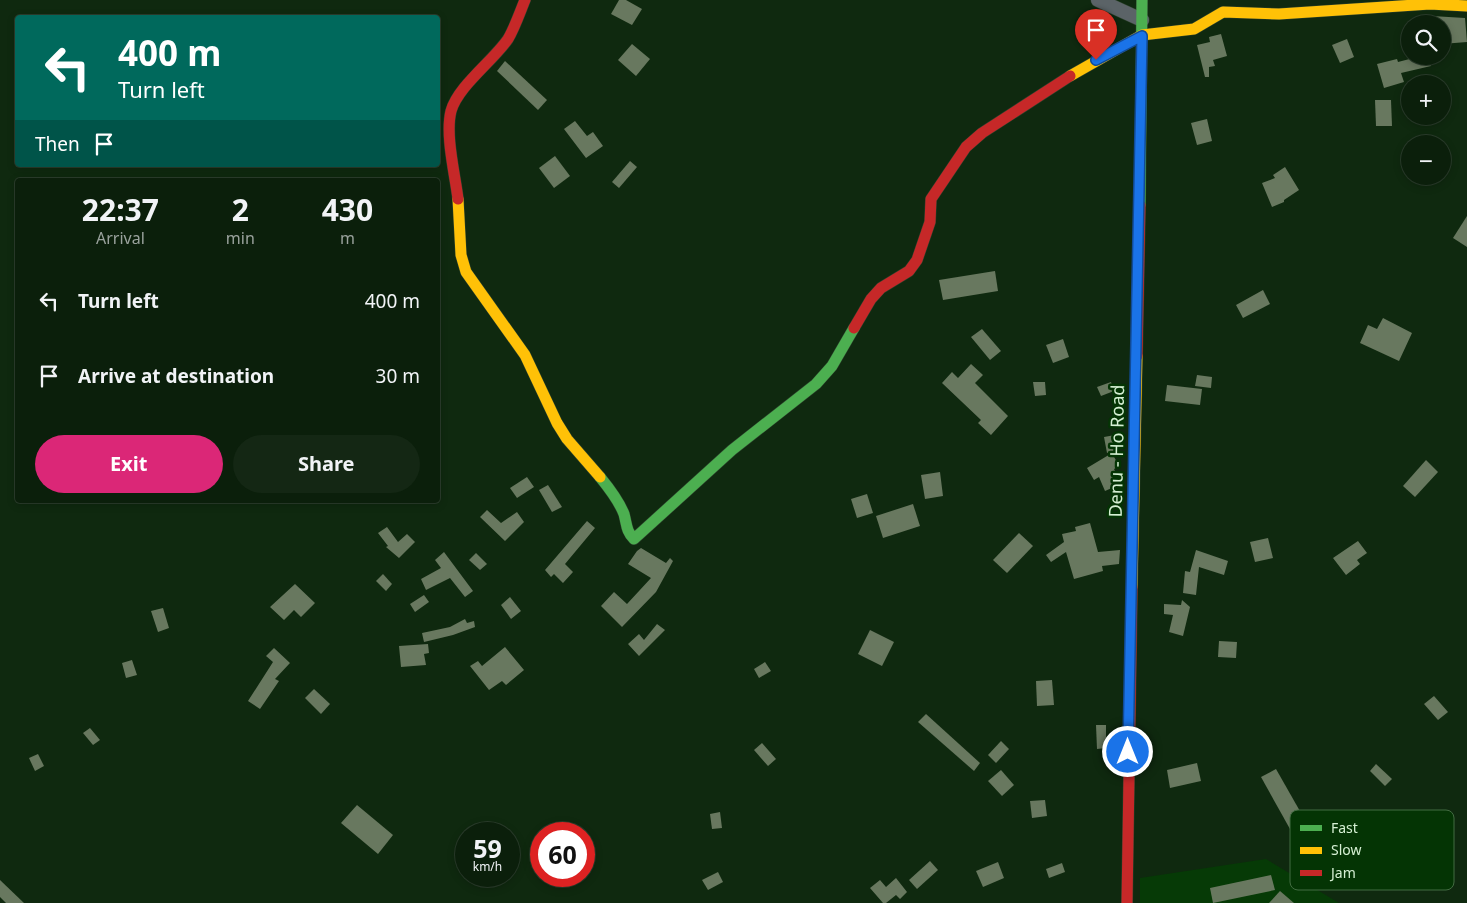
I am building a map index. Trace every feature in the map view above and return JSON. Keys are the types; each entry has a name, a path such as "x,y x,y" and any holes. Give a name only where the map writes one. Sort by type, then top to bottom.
{"street":[{"path":"525,0 509,37 489,63 468,83 454,101 451,112 450,130 459,210 461,255 466,272 525,355 557,423 567,439 601,478 624,515 628,532 634,539 732,450 816,384 832,366 870,299 881,288 909,272 917,260 930,222 931,199 966,147 982,133 1081,68 1142,36 1194,29 1223,12 1279,14 1430,4 1467,6"},
{"path":"1098,0 1142,20"},
{"name":"Denu - Ho Road","path":"1127,903 1130,628 1142,0"}],"shaded area":[{"path":"1266,859 1290,873 1290,890 1317,890 1339,903 1140,903 1140,878"}],"building":[{"path":"619,0 626,0 642,9 632,25 611,14"},
{"path":"1451,17 1465,18 1467,42 1451,43"},
{"path":"1221,34 1227,56 1213,60 1215,66 1209,67 1209,77 1205,77 1197,45 1210,42 1209,37"},
{"path":"1347,39 1354,57 1340,63 1332,45"},
{"path":"632,44 650,59 636,76 618,60"},
{"path":"1397,59 1398,62 1401,61 1401,65 1431,66 1401,73 1401,83 1384,88 1377,64"},
{"path":"505,61 547,100 538,110 497,71"},
{"path":"1375,100 1391,100 1392,126 1376,126"},
{"path":"1207,119 1212,141 1197,145 1191,123"},
{"path":"575,121 587,136 593,132 603,146 586,158 564,129"},
{"path":"555,156 570,176 554,188 539,168"},
{"path":"630,161 637,167 619,188 612,182"},
{"path":"1285,167 1299,190 1284,200 1284,202 1272,207 1262,183 1275,178 1273,175"},
{"path":"1467,216 1467,247 1453,238"},
{"path":"995,271 998,291 943,300 939,280"},
{"path":"1263,290 1270,304 1243,318 1236,305"},
{"path":"1383,318 1412,333 1399,361 1360,343 1368,325 1377,329"},
{"path":"982,329 1001,351 990,360 971,337"},
{"path":"1063,339 1069,357 1053,363 1046,345"},
{"path":"971,364 983,375 975,383 1008,416 991,435 978,423 981,420 942,383 952,372 958,378"},
{"path":"1197,375 1212,377 1211,388 1195,386"},
{"path":"1033,382 1045,382 1046,395 1035,396"},
{"path":"1111,382 1114,391 1101,396 1097,387"},
{"path":"1167,385 1202,389 1200,405 1165,401"},
{"path":"1115,435 1118,451 1107,453 1104,437"},
{"path":"1112,453 1119,466 1114,469 1121,484 1105,491 1099,477 1094,480 1087,468"},
{"path":"1426,460 1438,472 1415,497 1403,486"},
{"path":"940,472 943,496 925,499 921,475"},
{"path":"527,477 534,487 517,498 510,488"},
{"path":"548,485 562,507 552,512 539,490"},
{"path":"867,494 873,513 857,518 851,499"},
{"path":"913,504 920,526 883,538 876,516"},
{"path":"487,510 501,523 517,512 524,522 505,541 480,517"},
{"path":"587,521 595,528 565,564 573,572 563,583 554,574 551,577 545,570"},
{"path":"1090,523 1098,552 1120,550 1119,564 1102,566 1103,571 1074,579 1066,552 1051,562 1046,555 1064,542 1062,534 1076,531 1075,527"},
{"path":"387,527 398,542 407,534 415,542 399,558 386,547 388,546 378,533"},
{"path":"1019,533 1033,546 1007,573 993,560"},
{"path":"1268,538 1273,558 1255,562 1250,542"},
{"path":"1358,541 1367,553 1357,560 1360,564 1346,575 1333,558"},
{"path":"641,548 666,563 670,558 673,561 656,592 622,627 601,606 614,592 627,604 651,578 628,564"},
{"path":"1196,550 1228,561 1224,575 1199,567 1196,595 1183,593 1185,571 1190,572"},
{"path":"444,552 473,591 465,597 450,578 426,590 421,579 441,568 435,560"},
{"path":"476,553 487,564 480,570 469,560"},
{"path":"383,574 392,584 386,591 376,581"},
{"path":"295,584 315,603 301,617 294,610 284,620 270,607"},
{"path":"424,595 429,602 415,612 410,604"},
{"path":"510,597 521,611 511,619 501,605"},
{"path":"1182,600 1190,607 1183,636 1169,632 1173,615 1164,614 1164,604 1181,605"},
{"path":"163,608 169,628 158,632 151,611"},
{"path":"465,619 467,623 474,621 475,627 424,642 422,633 450,627"},
{"path":"657,624 665,630 639,656 628,644 639,634 644,640"},
{"path":"870,630 894,642 882,666 858,654"},
{"path":"1219,641 1237,642 1236,658 1218,657"},
{"path":"428,644 429,653 424,654 426,665 401,667 399,646"},
{"path":"505,647 524,670 506,685 502,681 489,690 470,666 478,661 482,666"},
{"path":"274,648 290,663 275,679 279,681 260,709 248,701 273,662 266,656"},
{"path":"132,660 137,675 126,678 122,663"},
{"path":"765,662 771,671 759,678 754,669"},
{"path":"1052,680 1054,705 1037,706 1036,681"},
{"path":"314,689 330,704 321,714 305,698"},
{"path":"1434,696 1448,712 1438,720 1424,704"},
{"path":"926,714 980,763 974,771 918,722"},
{"path":"1096,725 1106,725 1106,748 1097,749"},
{"path":"90,728 100,740 93,745 83,733"},
{"path":"1001,741 1009,749 996,763 988,755"},
{"path":"762,743 776,759 768,766 754,750"},
{"path":"38,754 44,766 35,771 29,758"},
{"path":"1197,763 1201,781 1170,788 1167,770"},
{"path":"1376,764 1392,779 1385,786 1370,771"},
{"path":"1276,769 1299,810 1290,810 1290,829 1261,777"},
{"path":"1001,770 1014,785 1002,796 988,781"},
{"path":"1045,800 1047,816 1032,818 1030,801"},
{"path":"357,805 393,835 378,854 341,823"},
{"path":"720,812 722,828 712,829 710,814"},
{"path":"930,861 938,870 917,889 909,880"},
{"path":"998,862 1004,878 983,887 976,871"},
{"path":"1062,863 1065,872 1049,878 1046,869"},
{"path":"718,872 723,882 708,890 702,880"},
{"path":"1271,875 1275,890 1213,903 1210,888"},
{"path":"896,878 907,892 900,899 896,895 886,903 883,903 870,888 880,880 886,887"},
{"path":"0,880 24,903 6,903 0,897"},
{"path":"1280,891 1294,903 1269,903"}],"traffic: fast":[{"path":"1140,205 1142,0"},
{"path":"600,477 619,504 628,530 634,539 732,450 816,384 832,366 854,328"}],"traffic: slow":[{"path":"1070,76 1142,35 1194,29 1223,12 1279,14 1430,4 1467,6"},
{"path":"458,199 461,255 466,272 525,355 557,423 567,439 600,477"},
{"path":"1132,587 1137,356"}],"traffic: jam":[{"path":"458,199 449,131 451,111 468,83 508,39 525,0"},
{"path":"854,328 871,299 881,288 909,271 917,260 930,222 931,199 966,147 982,133 1070,76"},
{"path":"1137,356 1140,205"},
{"path":"1127,903 1132,587"}],"route":[{"path":"1096,60 1142,36 1128,752"}]}
